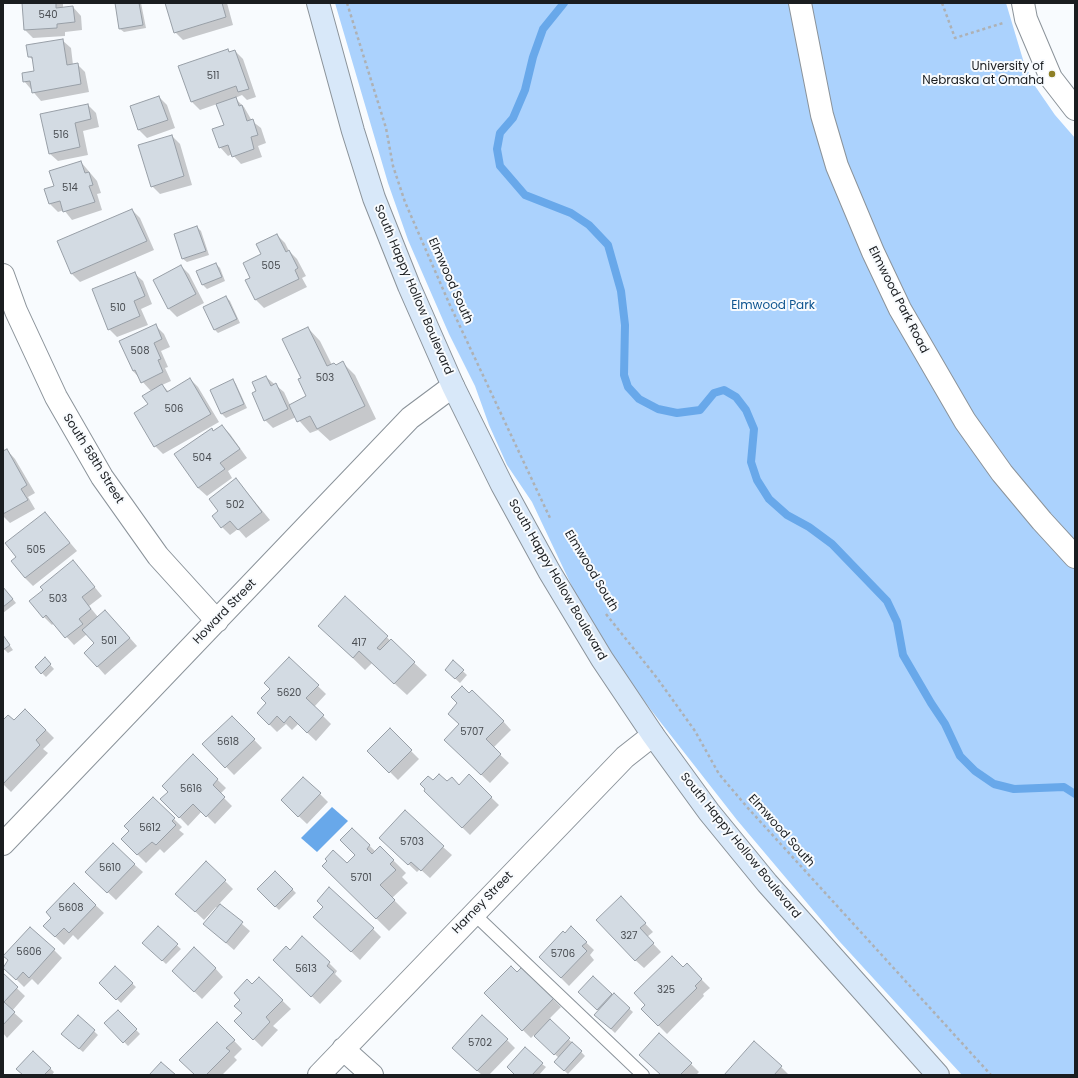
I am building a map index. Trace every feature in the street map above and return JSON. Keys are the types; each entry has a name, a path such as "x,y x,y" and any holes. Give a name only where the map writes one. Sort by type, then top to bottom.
{"street":[{"name":"South Happy Hollow Boulevard","path":"318,3 353,131 374,198 409,286 452,386 502,485 549,571 602,659 653,735 709,812 767,883 938,1075"},
{"name":"Elmwood Park Road","path":"800,3 822,116 837,166 873,252 900,309 965,421 1022,497 1075,557"},
{"path":"1025,11 1051,78 1075,109"},
{"name":"South 58th Street","path":"3,275 16,312 56,397 102,477 158,556 217,621"},
{"name":"Howard Street","path":"3,844 410,418 452,386"},
{"name":"Harney Street","path":"318,1075 624,757 653,735"},
{"path":"343,1049 372,1075"}],"lane":[{"path":"473,913 643,1075"}],"path":[{"name":"Elmwood South","path":"347,3 386,128 393,166 405,202 446,297 552,523"},
{"path":"942,3 955,38 1000,23 1025,11"},
{"name":"Elmwood South","path":"605,613 657,678 695,731 719,774 748,808 991,1075"}],"green space":[{"name":"Elmwood Park","path":"335,3 1006,3 1024,63 1035,86 1055,115 1075,138 1075,1075 962,1075 840,942 737,820 651,710 622,670 576,595 532,502 507,465 489,425 475,386 449,334 408,240 388,183"}],"shaded area":[{"path":"332,807 348,821 317,852 301,838"}],"building":[{"path":"22,3 56,3 56,8 73,6 75,22 57,24 57,28 24,30"},
{"path":"115,3 139,3 143,25 119,29"},
{"path":"165,3 222,3 226,17 174,33"},
{"path":"63,39 67,65 78,63 81,84 32,93 30,81 23,82 22,73 34,71 32,57 28,57 26,45"},
{"path":"228,49 229,52 235,50 249,89 238,92 236,86 191,102 178,66"},
{"path":"159,96 168,120 138,130 130,106"},
{"path":"236,97 239,106 242,105 247,121 253,119 258,135 251,137 254,149 232,157 228,145 219,148 212,129 224,125 216,104"},
{"path":"88,104 91,119 75,123 80,147 49,154 40,114"},
{"path":"172,135 184,176 151,187 138,145"},
{"path":"81,161 85,173 89,172 93,185 89,186 95,202 63,212 60,201 49,204 44,189 54,186 49,171"},
{"path":"132,209 147,241 71,274 57,241"},
{"path":"197,226 206,251 182,259 174,234"},
{"path":"277,234 286,252 289,250 298,268 295,270 299,279 255,300 245,280 250,278 243,263 261,254 256,244"},
{"path":"216,263 222,277 202,285 196,271"},
{"path":"181,265 196,294 168,309 153,280"},
{"path":"135,272 145,296 134,301 140,316 108,330 92,289"},
{"path":"226,296 237,319 214,330 203,307"},
{"path":"156,324 162,339 154,343 161,359 158,360 163,372 141,383 135,370 133,371 119,341"},
{"path":"308,327 327,366 334,363 336,365 343,361 365,406 317,429 310,416 297,422 289,405 306,396 298,379 301,378 282,339"},
{"path":"266,376 271,386 276,383 288,409 264,421 252,393 256,391 252,382"},
{"path":"190,378 211,414 154,447 134,413 148,404 142,396 162,384 167,392"},
{"path":"233,379 244,404 221,414 210,390"},
{"path":"222,425 240,449 220,463 225,469 198,488 174,454 212,428 213,431"},
{"path":"7,449 27,485 21,489 28,500 3,514 3,451"},
{"path":"236,478 262,512 238,530 230,521 221,528 212,516 218,511 209,499"},
{"path":"45,512 70,543 25,578 11,561 16,557 5,543"},
{"path":"73,560 95,587 82,597 91,609 79,619 83,624 65,638 46,615 43,618 29,601 43,590 40,587"},
{"path":"3,587 13,599 3,607"},
{"path":"345,596 388,636 377,648 380,650 391,639 415,662 394,684 359,651 353,658 318,626"},
{"path":"105,610 130,638 97,667 84,653 94,643 82,630"},
{"path":"3,635 10,645 3,650"},
{"path":"45,657 51,664 41,674 35,667"},
{"path":"289,657 319,685 306,698 324,715 307,733 290,716 284,723 277,716 269,725 257,713 266,703 261,698 270,689 264,683"},
{"path":"453,660 464,670 455,679 445,670"},
{"path":"462,686 469,693 472,690 504,721 486,739 501,754 481,775 444,740 459,724 448,714 457,703 451,697"},
{"path":"25,709 46,730 36,740 40,745 3,784 3,720 8,715 14,720"},
{"path":"232,716 255,739 225,768 202,744"},
{"path":"390,728 412,750 389,773 367,751"},
{"path":"193,754 218,779 213,785 225,797 206,817 193,804 179,818 160,799 168,792 162,786"},
{"path":"439,774 447,781 452,777 459,785 469,774 492,797 462,828 424,791 425,789 420,784 428,776 433,780"},
{"path":"303,777 321,793 298,817 281,800"},
{"path":"153,797 175,818 172,821 176,825 156,845 152,842 137,855 121,839 129,831 124,826"},
{"path":"405,810 444,846 421,871 411,862 408,865 379,838"},
{"path":"352,828 370,845 367,849 372,854 380,846 394,860 390,864 396,870 380,885 395,900 376,919 322,866 327,861 325,859 333,850 347,863 355,855 340,840"},
{"path":"113,843 135,864 107,893 85,872"},
{"path":"206,861 226,880 195,912 175,894"},
{"path":"275,871 293,889 275,907 257,889"},
{"path":"74,883 96,905 69,933 64,928 55,937 43,926 51,918 46,912"},
{"path":"329,887 374,928 351,952 313,917 323,907 317,901"},
{"path":"621,896 646,923 640,928 654,943 635,961 596,920"},
{"path":"220,904 243,922 226,943 203,924"},
{"path":"158,926 178,944 162,961 142,943"},
{"path":"571,926 587,942 582,946 587,951 561,978 539,957 563,931 565,933"},
{"path":"30,927 55,949 29,978 23,972 16,980 3,968 8,960 3,956"},
{"path":"302,936 330,962 327,966 334,972 311,997 273,960 286,946 290,950"},
{"path":"194,947 216,968 194,992 172,971"},
{"path":"672,956 683,967 687,963 702,979 695,986 697,988 658,1026 641,1009 645,1005 634,993"},
{"path":"115,966 133,983 116,1000 99,983"},
{"path":"511,966 517,972 522,967 554,998 522,1031 484,993"},
{"path":"3,973 18,987 4,1002 15,1012 3,1025"},
{"path":"593,976 612,994 597,1010 578,992"},
{"path":"259,977 283,1000 266,1017 270,1022 253,1040 234,1021 242,1013 234,1006 240,1000 234,993 247,979 252,984"},
{"path":"614,993 630,1008 611,1029 594,1015"},
{"path":"118,1010 137,1029 123,1043 104,1023"},
{"path":"78,1015 95,1030 79,1049 61,1034"},
{"path":"482,1015 508,1039 477,1071 452,1048"},
{"path":"550,1019 570,1038 554,1055 534,1036"},
{"path":"217,1022 235,1040 226,1048 230,1051 206,1075 195,1075 179,1060"},
{"path":"659,1033 692,1063 680,1075 661,1075 639,1055"},
{"path":"754,1041 782,1066 774,1075 724,1075"},
{"path":"572,1042 582,1051 564,1071 554,1062"},
{"path":"525,1047 543,1063 532,1075 515,1075 507,1067"},
{"path":"33,1051 51,1068 44,1075 23,1075 16,1069"},
{"path":"161,1062 176,1075 149,1075"}],"waterway":[{"path":"564,3 543,29 533,57 525,90 513,118 500,133 497,149 500,166 525,195 571,213 589,225 608,245 621,291 625,325 624,375 628,387 639,399 658,409 677,413 700,410 714,393 724,390 736,397 746,410 754,429 751,462 757,480 769,499 787,515 809,527 832,544 887,601 897,622 903,655 945,724 960,756 975,771 994,784 1014,789 1064,787 1075,794"}],"place":[{"name":"University of Nebraska at Omaha","path":"1052,74"}]}
